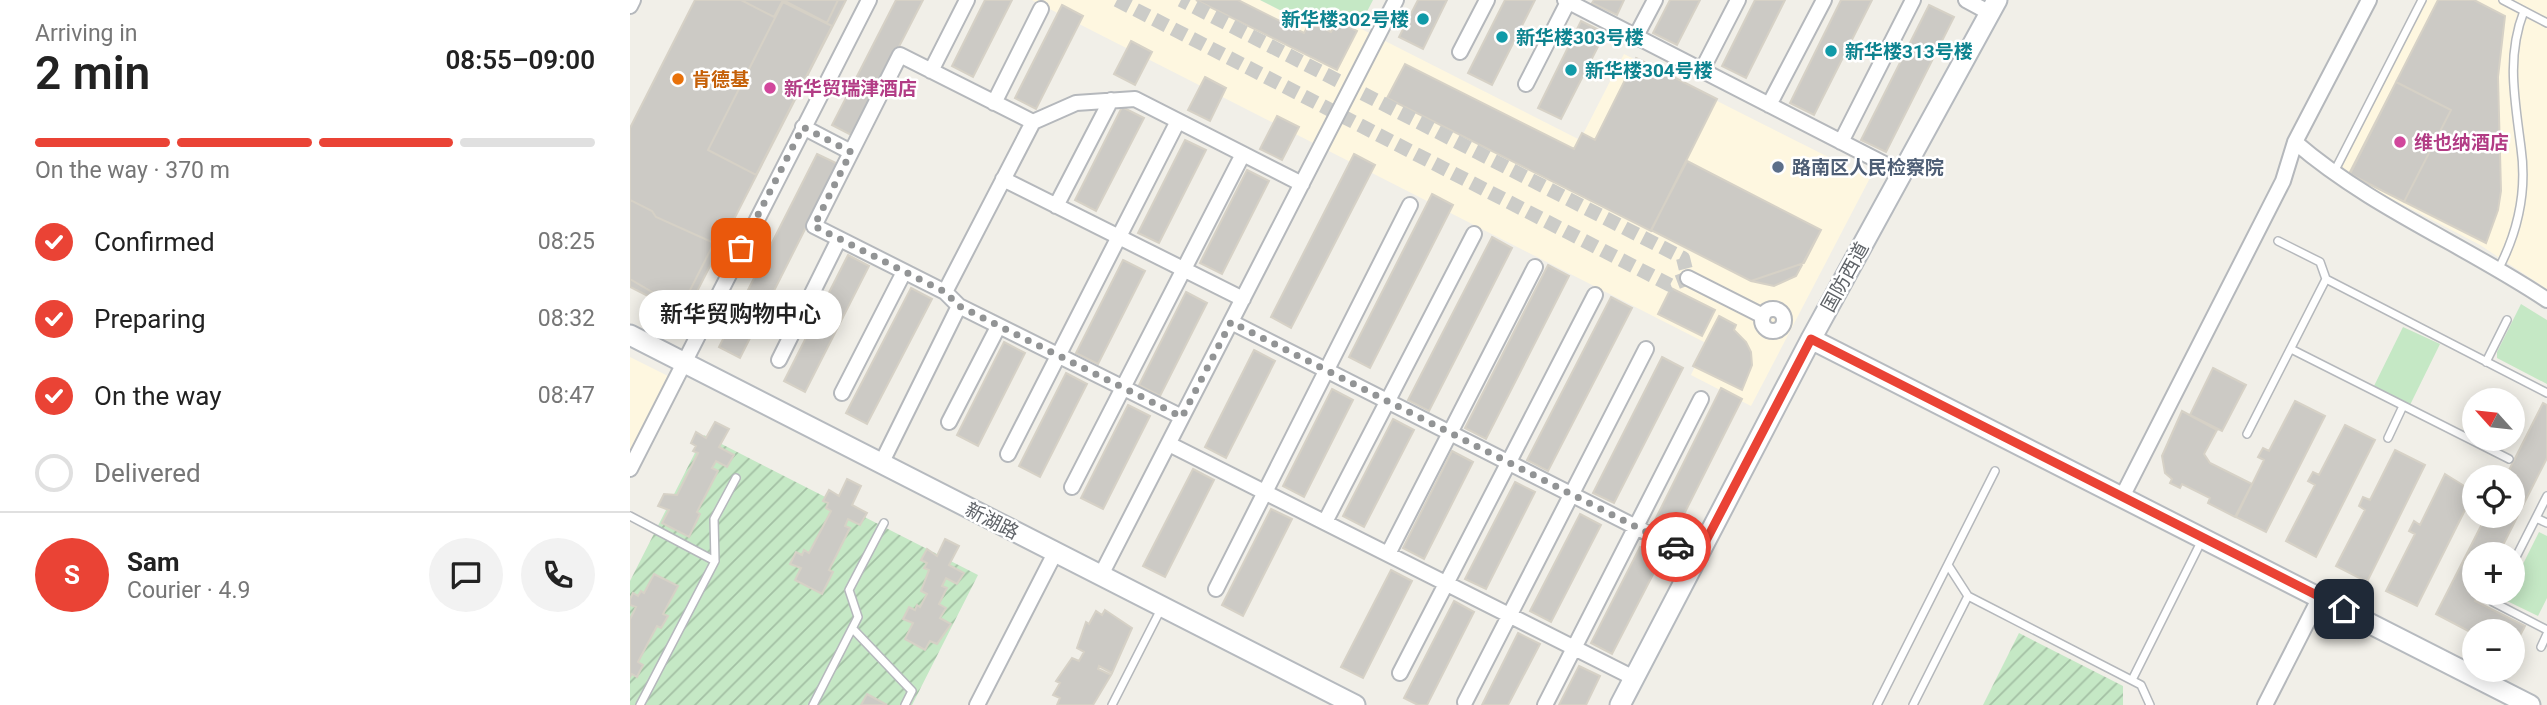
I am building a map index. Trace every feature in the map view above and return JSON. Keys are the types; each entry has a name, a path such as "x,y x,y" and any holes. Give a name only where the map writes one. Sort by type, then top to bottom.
{"street":[{"path":"630,6 633,0"},
{"path":"630,470 869,0"},
{"path":"931,71 967,0"},
{"path":"1101,575 1396,0"},
{"path":"1460,52 1487,0"},
{"path":"1636,36 1655,0"},
{"path":"1702,70 1738,0"},
{"path":"1769,105 1824,0"},
{"path":"1841,142 1913,0"},
{"path":"1966,0 1994,6"},
{"path":"2122,496 2283,181 2295,142 2369,0"},
{"path":"1526,84 1567,1 1902,173"},
{"name":"国防西道","path":"1620,705 1697,558 1796,332 1902,173 1994,6"},
{"path":"993,103 1041,9"},
{"path":"1033,122 900,55 814,226 945,292 959,306 998,327 1182,417"},
{"path":"945,292 1033,122 1076,103 1135,99 1302,184"},
{"path":"1056,206 1111,100"},
{"path":"1009,454 1178,121"},
{"path":"803,127 851,152"},
{"path":"2295,142 2332,174 2499,268 2547,300"},
{"path":"1072,487 1243,154"},
{"path":"1003,179 1243,299"},
{"path":"1216,589 1410,205"},
{"path":"1325,522 1474,234"},
{"path":"779,360 839,239"},
{"path":"1388,554 1535,267"},
{"path":"842,393 904,272"},
{"path":"1688,278 1763,316 1771,309 1778,310 1796,332 2530,705"},
{"path":"1400,673 1595,295"},
{"path":"881,464 959,306"},
{"path":"1231,322 1697,558"},
{"path":"949,422 998,327"},
{"name":"新湖路","path":"630,335 1355,705"},
{"path":"1465,702 1646,349"},
{"path":"1545,705 1700,399"},
{"path":"1169,444 1634,678"},
{"path":"977,705 1055,552"},
{"path":"2265,705 2320,597"}],"lane":[{"path":"2332,174 2422,0"},
{"path":"2503,0 2547,23"},
{"path":"2499,268 2515,232 2522,199 2521,149 2512,52 2524,10"},
{"path":"2278,241 2320,262 2326,279 2547,393"},
{"path":"2247,434 2326,279"},
{"path":"2486,362 2507,320"},
{"path":"2291,349 2509,459"},
{"path":"2388,438 2403,406"},
{"path":"1877,705 1995,471"},
{"path":"640,705 715,561 714,519 736,478"},
{"path":"2524,542 2547,496"},
{"path":"630,516 715,561"},
{"path":"2536,518 2547,523"},
{"path":"813,705 858,617 849,590 884,523"},
{"path":"2132,680 2203,538"},
{"path":"1948,565 1968,596 2141,685 2150,705"},
{"path":"1913,705 1968,596"},
{"path":"2498,605 2547,632 2541,647"},
{"path":"1112,705 1162,607"},
{"path":"853,629 912,691 905,705"}],"shaded area":[{"path":"1032,0 1260,0 1318,30 1328,12 1580,140 1624,54 1870,178 1751,406 1691,375 1706,343"},
{"path":"2417,0 2547,0 2547,289 2480,245 2331,167"},
{"path":"630,357 670,377 630,454"}],"green space":[{"path":"1260,0 1373,0 1359,27 1328,12 1319,30"},
{"path":"2521,304 2547,320 2547,384 2497,358 2497,352"},
{"path":"2403,327 2440,344 2410,405 2373,388"},
{"path":"704,435 978,575 912,705 630,705 630,581"},
{"path":"2539,532 2547,536 2547,598 2538,616 2515,605 2525,605 2525,560"},
{"path":"2019,633 2123,686 2123,705 1983,705"}],"building":[{"path":"695,0 846,0 685,315 630,287 630,128"},
{"path":"741,0 783,0 774,17"},
{"path":"783,0 838,0 827,23"},
{"path":"896,0 923,0 853,136 832,125"},
{"path":"985,0 1012,0 973,77 952,66"},
{"path":"1196,0 1238,0 1304,33 1310,22 1331,32 1337,21 1357,31 1337,70"},
{"name":"新华楼302号楼","path":"1418,0 1447,0 1423,49 1399,37"},
{"name":"新华楼303号楼","path":"1505,0 1535,0 1492,85 1468,73"},
{"path":"1594,0 1624,0 1617,15 1592,3"},
{"path":"1670,0 1700,0 1677,45 1653,33"},
{"path":"1755,0 1785,0 1746,78 1722,66"},
{"name":"新华楼313号楼","path":"1841,0 1872,0 1814,115 1790,103"},
{"path":"2438,0 2474,0 2505,16 2498,77 2501,191 2498,210 2486,243 2349,174"},
{"name":"新华贸瑞津酒店","path":"783,2 832,26 756,175 708,150"},
{"path":"1062,5 1083,16 1036,109 1015,98"},
{"path":"1929,5 1954,17 1886,152 1861,140"},
{"name":"新华楼304号楼","path":"1581,21 1605,33 1561,119 1538,108"},
{"path":"1131,41 1152,52 1135,85 1114,74"},
{"path":"1636,58 1717,99 1651,231 1387,98 1405,64 1574,149 1582,133 1595,140"},
{"path":"1205,77 1226,88 1210,121 1188,110"},
{"name":"维也纳酒店","path":"2396,82 2451,110 2404,202 2350,174"},
{"path":"1122,107 1144,118 1096,211 1075,200"},
{"path":"1277,116 1299,127 1282,160 1260,149"},
{"path":"1185,140 1206,150 1159,243 1138,233"},
{"path":"817,154 838,164 740,358 719,347"},
{"path":"1354,154 1375,165 1291,328 1271,317"},
{"path":"1687,161 1821,230 1796,276 1774,286 1751,281 1651,230"},
{"path":"1687,161 1821,230 1804,263 1751,281 1651,230"},
{"path":"1247,170 1269,181 1222,274 1200,263"},
{"path":"1432,194 1453,205 1370,368 1349,357"},
{"path":"630,200 652,211 656,217 714,243 683,304 676,306 630,279"},
{"path":"1492,237 1512,248 1429,411 1408,400"},
{"path":"848,255 869,266 805,392 784,381"},
{"path":"1123,260 1145,271 1098,364 1076,353"},
{"path":"1548,265 1569,276 1486,439 1465,428"},
{"path":"911,288 932,299 867,424 846,413"},
{"path":"1671,288 1715,310 1702,336 1658,314"},
{"path":"1186,292 1207,303 1160,396 1139,385"},
{"path":"1611,297 1632,308 1548,471 1527,460"},
{"path":"1719,316 1736,325 1734,330 1746,342 1751,352 1752,365 1742,390 1693,366"},
{"path":"1004,342 1025,353 978,446 957,435"},
{"path":"1254,350 1275,361 1226,458 1205,447"},
{"path":"1662,357 1683,368 1614,503 1593,493"},
{"path":"2213,368 2246,385 2222,431 2190,415"},
{"path":"1066,373 1087,384 1040,477 1019,466"},
{"path":"1721,388 1742,399 1674,534 1653,524"},
{"path":"1332,389 1353,400 1304,497 1283,486"},
{"path":"2295,401 2325,416 2266,532 2236,517 2264,460 2258,457 2263,448 2269,451"},
{"path":"2543,403 2547,405 2547,458 2525,502 2525,465 2512,465 2518,452 2525,452 2525,439"},
{"path":"1128,405 1150,416 1103,509 1081,498"},
{"path":"2182,411 2217,430 2204,454 2210,463 2252,484 2235,517 2208,503 2210,498 2182,484 2180,488 2170,483 2172,479 2165,473 2162,456"},
{"path":"1393,419 1414,430 1364,527 1343,516"},
{"path":"715,422 729,429 719,447 734,455 727,467 716,461 712,468 718,471 697,512 700,514 689,537 662,523 669,510 658,506 664,494 677,495 698,453 693,451 696,446 691,443 696,432 706,438"},
{"path":"2345,425 2375,440 2316,557 2286,541 2315,485 2308,481 2313,472 2319,475"},
{"path":"2395,450 2425,465 2367,582 2336,566 2365,510 2359,506 2363,497 2370,500"},
{"path":"1452,451 1473,462 1424,559 1403,548"},
{"path":"1193,469 1214,480 1165,577 1143,566"},
{"path":"2445,474 2462,485 2462,516 2417,606 2386,591 2415,534 2409,531 2414,521 2420,525"},
{"path":"847,479 861,486 852,505 867,513 860,525 848,519 845,526 850,528 829,570 833,572 822,594 795,580 801,568 790,564 796,552 802,555 804,550 809,553 831,511 826,508 828,503 823,501 829,490 839,496"},
{"path":"1515,482 1535,492 1486,589 1465,579"},
{"path":"1271,509 1292,519 1243,616 1222,605"},
{"path":"1580,514 1601,525 1551,622 1530,611"},
{"path":"2480,528 2512,528 2505,542 2473,542"},
{"path":"945,539 959,546 949,565 964,573 957,584 946,578 942,586 947,588 939,604 946,608 940,618 951,624 937,644 930,641 925,650 905,639 913,623 903,619 909,607 915,610 917,605 920,607 927,594 921,591 929,570 924,568 927,563 921,560 927,549 937,556"},
{"path":"1640,547 1662,557 1612,654 1591,643"},
{"path":"2462,563 2462,605 2483,605 2511,619 2462,619 2462,628 2436,614"},
{"path":"1391,570 1412,581 1363,678 1341,667"},
{"path":"654,574 678,586 663,614 668,616 661,628 657,626 638,662 643,665 637,677 632,674 630,677 630,619 636,607 630,605 630,599 633,593 638,596 641,591 644,593"},
{"path":"1454,601 1474,612 1427,705 1418,705 1404,698"},
{"path":"1105,610 1132,628 1112,673 1099,666 1098,669 1111,675 1093,705 1057,705 1060,698 1053,695 1060,683 1056,681 1072,658 1079,661 1084,652 1077,648 1086,622 1089,624 1096,611 1102,615"},
{"path":"1518,633 1540,644 1508,705 1482,705"},
{"path":"1579,666 1600,676 1586,705 1559,705"},
{"path":"867,694 887,705 861,705"}],"tunnel":[{"path":"1117,0 1670,285 1688,278 1683,258 1181,0"}],"way so far":[{"path":"741,248 803,127 851,152 814,226 945,292 959,306 998,327 1182,417 1231,322 1676,547"}],"place":[{"name":"新华楼302号楼","path":"1423,19"},
{"name":"新华楼303号楼","path":"1502,37"},
{"name":"新华楼313号楼","path":"1831,51"},
{"name":"新华楼304号楼","path":"1571,70"},
{"name":"肯德基","path":"678,79"},
{"name":"新华贸瑞津酒店","path":"770,88"},
{"name":"维也纳酒店","path":"2400,142"},
{"name":"路南区人民检察院","path":"1778,167"},
{"name":"新华贸购物中心","path":"741,248"}],"route":[{"path":"1676,547 1697,558 1811,339 2344,609"}]}
